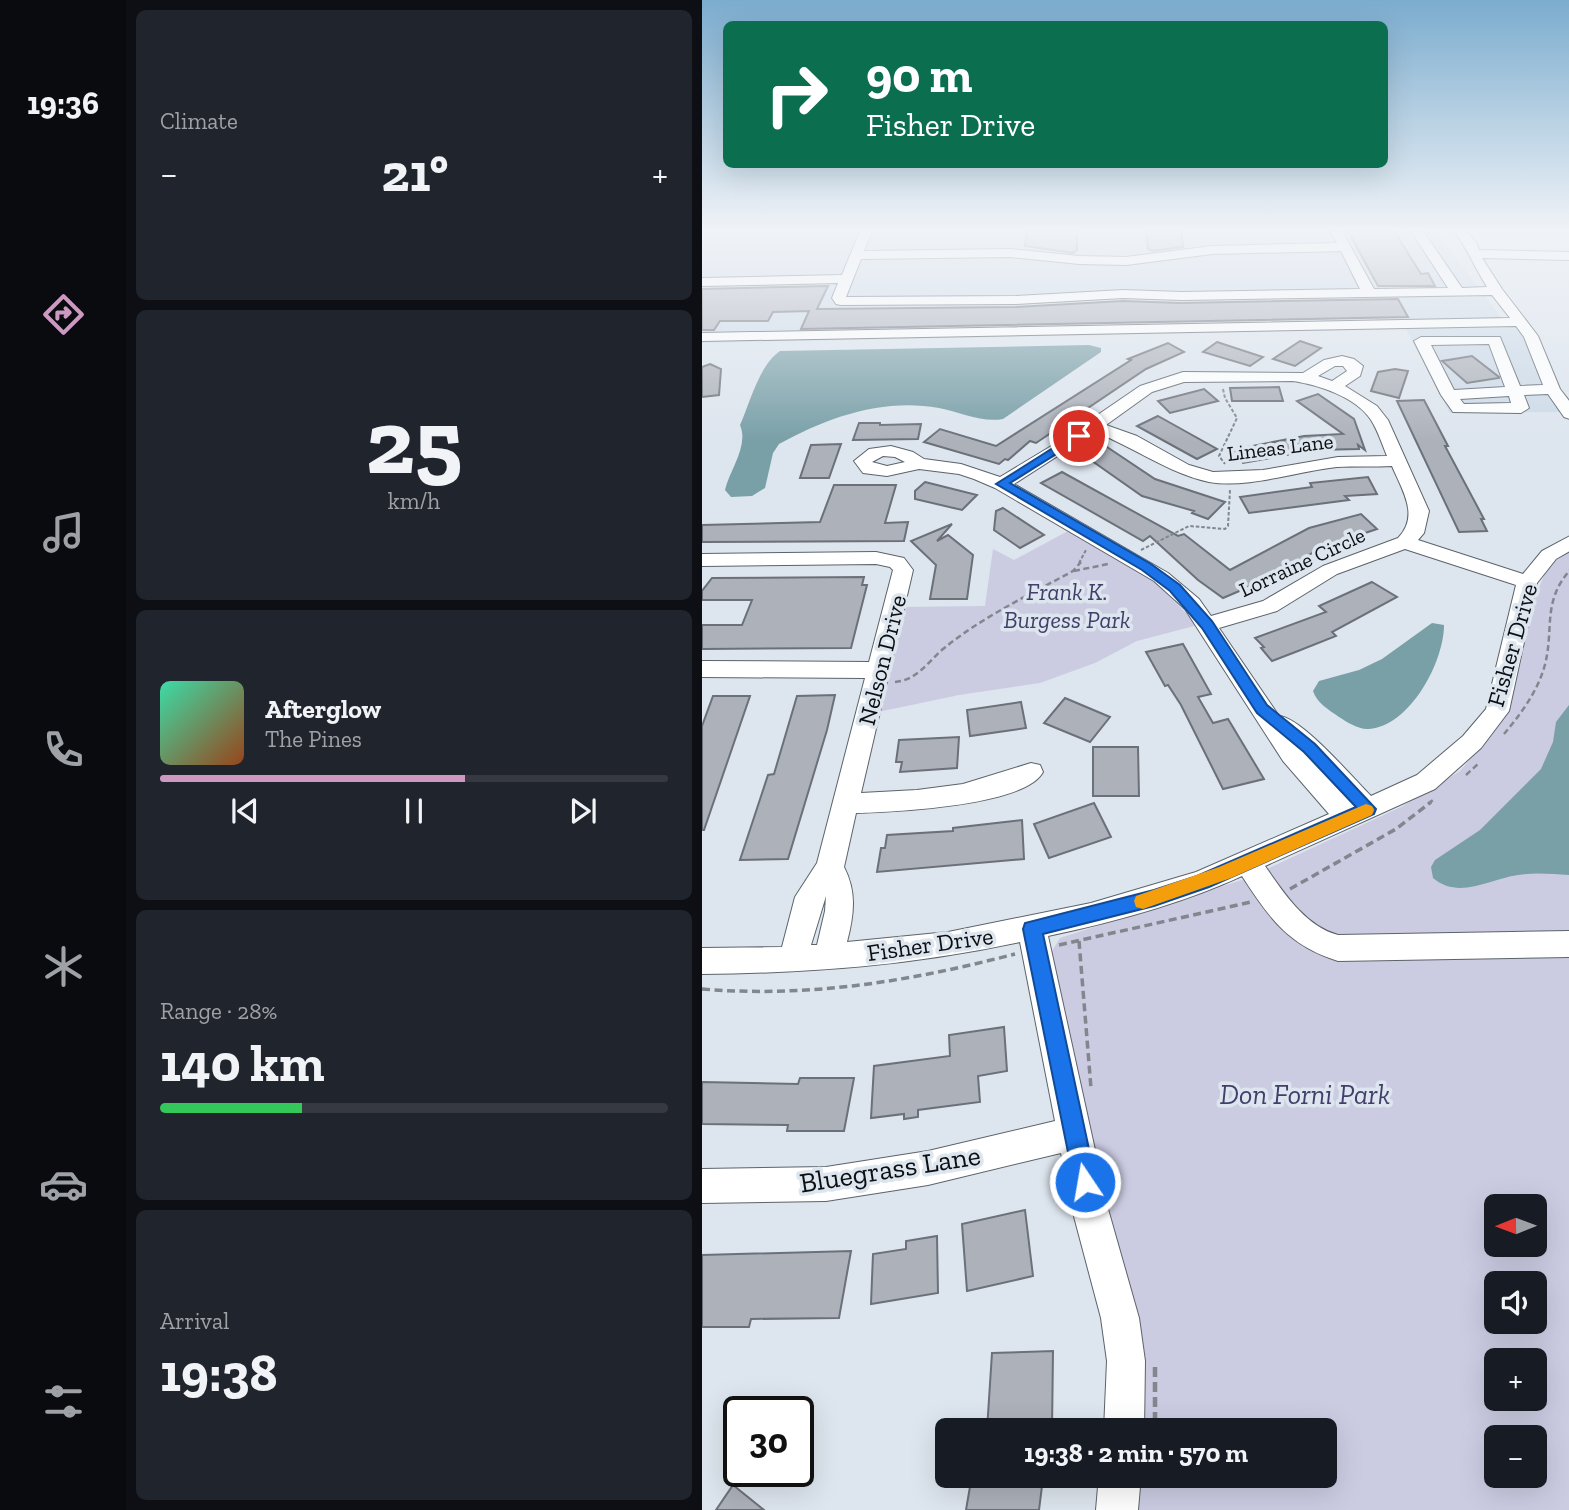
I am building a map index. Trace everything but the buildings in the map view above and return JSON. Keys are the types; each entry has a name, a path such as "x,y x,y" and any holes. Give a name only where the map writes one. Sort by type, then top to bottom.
{"street":[{"path":"845,301 934,301"},
{"path":"1396,301 1417,308 1519,322"},
{"path":"702,337 1417,308 1434,301"},
{"path":"1504,301 1531,335 1552,389 1569,414"},
{"path":"1495,340 1516,391 1521,408 1459,409 1421,341 1495,340"},
{"path":"1306,378 1330,362 1345,361 1355,366 1355,373 1335,386"},
{"path":"1001,484 1094,426 1146,389 1174,379 1306,378 1335,386 1376,414 1420,511 1410,537 1531,577"},
{"path":"1516,391 1552,389"},
{"name":"Lineas Lane","path":"1094,426 1131,440 1176,466 1212,477 1263,475 1338,463 1398,461"},
{"path":"920,464 961,469 1001,484 1161,577 1192,604 1207,624 1292,755 1358,814"},
{"name":"Lorraine Circle","path":"1207,624 1270,606 1330,570 1410,537"},
{"name":"Fisher Drive","path":"702,961 829,957 948,945 1032,929 1154,898 1248,863 1426,782 1472,742 1496,711 1531,577 1549,555 1569,542"},
{"name":"Nelson Drive","path":"702,560 876,558 897,562 903,570 887,676 845,803 830,867 809,897 793,960"},
{"path":"702,669 887,676"},
{"path":"845,803 942,799 981,792 1031,772"},
{"path":"1248,863 1270,898 1322,945 1338,948 1569,944"},
{"path":"829,957 841,895 837,879 830,867"},
{"path":"1032,929 1090,1209 1120,1318 1126,1361 1124,1418"},
{"name":"Bluegrass Lane","path":"702,1185 826,1184 928,1168 1075,1133"},
{"path":"1117,1510 1119,1488"}],"path":[{"path":"1223,379 1223,393 1237,418 1219,456 1228,467"},
{"path":"1140,550 1189,526 1225,529 1228,526 1230,487"},
{"path":"1073,571 1084,558 1087,546"},
{"path":"887,676 907,681 964,632 1073,571 1112,565"},
{"path":"1079,941 1092,1094"},
{"path":"1154,1363 1155,1418"}],"shaded area":[{"path":"702,301 1489,301 1508,327 1524,327 1564,412 1450,413 1406,329 702,343"},
{"path":"1089,345 1101,348 1101,352 1003,419 979,418 918,406 856,412 779,444 773,453 765,488 752,496 731,497 725,490 741,449 740,425 766,365 780,351"},
{"path":"1432,623 1444,625 1438,656 1422,690 1398,717 1384,725 1361,728 1320,703 1313,691 1319,681 1359,670 1382,659"},
{"path":"1569,705 1569,875 1524,874 1464,888 1443,884 1433,878 1431,867 1435,860 1480,830 1541,769 1553,742 1556,722"}],"green space":[{"name":"Frank K. Burgess Park","path":"1070,530 1155,582 1198,625 1137,641 1095,663 1040,683 959,695 878,712 903,607 985,606 993,549 1014,560"},
{"name":"Don Forni Park","path":"1569,552 1569,1510 1131,1510 1133,1488 1337,1488 1337,1418 1135,1418 1049,956 1060,938 1245,879 1401,807 1460,771 1499,725 1521,663 1534,600 1546,571"}],"slow traffic":[{"path":"1143,901 1225,873 1366,810"}],"route":[{"path":"1079,436 1001,484 1147,567 1175,588 1207,624 1262,709 1309,748 1368,809 1202,882 1154,898 1032,929 1085,1182"}]}
